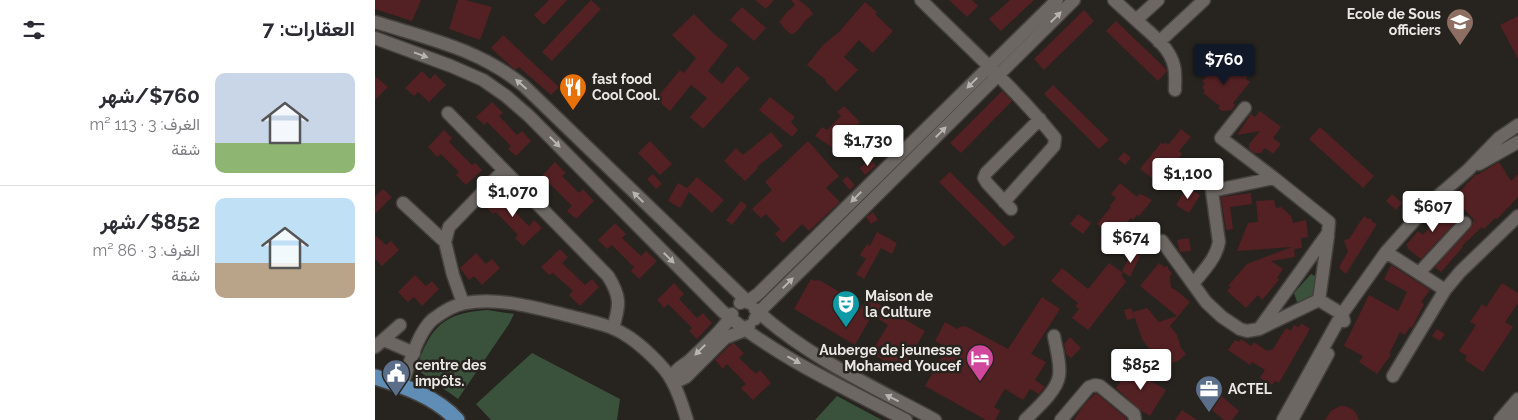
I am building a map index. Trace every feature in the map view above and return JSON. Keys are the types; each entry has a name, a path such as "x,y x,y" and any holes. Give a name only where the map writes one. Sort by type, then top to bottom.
{"main road":[{"path":"375,376 426,396 457,420"}],"street":[{"path":"921,0 993,71 1040,120 1055,138 1054,146 1007,206 987,183 986,173 1040,120"},
{"path":"993,71 1057,0"},
{"path":"682,405 683,372 688,362 745,314 993,71 1074,0"},
{"path":"1114,0 1137,20 1170,55 1174,65 1175,90"},
{"path":"1137,20 1158,0"},
{"path":"1159,42 1204,0"},
{"path":"375,22 465,50 508,74 524,86 745,314 763,343 906,420"},
{"path":"375,38 470,74 495,87 745,314 789,336 876,390 935,420"},
{"path":"375,44 389,43"},
{"path":"1245,108 1221,138 1329,222 1319,300"},
{"path":"448,113 608,276 619,298 619,309 613,328"},
{"path":"1283,420 1342,314 1386,252 1430,203 1468,170 1499,138 1518,125"},
{"path":"1468,170 1518,142"},
{"path":"463,303 453,275 445,242 449,227 504,170"},
{"path":"1193,284 1215,256 1218,249 1219,242 1212,191 1274,178"},
{"path":"403,203 445,242"},
{"path":"1393,376 1445,290 1460,272 1518,216"},
{"path":"1419,273 1465,223"},
{"path":"1259,329 1329,231"},
{"path":"1162,241 1206,302 1232,325 1247,331 1259,329 1319,300"},
{"path":"1386,252 1445,290"},
{"path":"1292,420 1342,330 1344,321 1342,314 1319,300"},
{"path":"402,385 421,335 431,321 448,309 463,303 493,301 512,303 613,328 624,334 659,364 672,380 687,420"},
{"path":"672,380 676,371 683,372 725,338 745,314"},
{"path":"1274,420 1325,331 1342,314"},
{"path":"379,344 400,325"},
{"path":"1025,420 1043,403 1057,383 1059,367 1053,336"},
{"path":"379,344 414,353"},
{"path":"659,364 683,372"},
{"path":"1061,420 1089,387 1095,385 1100,386 1134,414 1135,420"},
{"path":"1499,420 1518,398"},
{"path":"1512,420 1518,413"}],"green space":[{"path":"1311,274 1317,277 1317,296 1297,302 1294,293"},
{"path":"487,310 514,314 458,399 416,369 427,343 440,325 448,319 459,315"},
{"path":"532,353 620,399 617,420 491,420 476,404"},
{"path":"837,396 882,420 815,420"}],"building":[{"path":"375,0 421,0 412,21 375,9"},
{"path":"458,0 492,7 480,40 449,29"},
{"path":"549,0 567,0 544,25 534,15"},
{"path":"591,0 601,9 552,61 542,52"},
{"path":"755,0 774,0 766,9"},
{"path":"791,0 799,0 813,14 792,35 779,22 795,5"},
{"path":"949,0 972,0 978,6 967,17"},
{"path":"1010,0 1034,0 1001,31 989,19"},
{"path":"865,2 877,12 875,14 893,31 873,53 859,40 844,57 858,70 836,92 826,80 807,65 823,45 839,32"},
{"path":"742,7 766,28 754,41 730,20"},
{"path":"1084,10 1094,21 1044,70 1034,59"},
{"path":"694,14 728,45 708,71 722,84 737,66 750,78 703,129 690,117 707,98 691,85 670,111 656,99 680,70 684,73 696,58 672,35"},
{"path":"1518,16 1518,59 1500,25"},
{"path":"1116,21 1166,69 1167,71 1158,81 1106,31"},
{"path":"503,35 559,87 551,95 519,67 515,70 491,48"},
{"path":"1219,60 1240,75 1242,72 1248,77 1246,79 1250,82 1233,103 1235,105 1232,110 1222,111 1218,108 1220,106 1203,93 1205,90 1202,88 1205,83 1202,82"},
{"path":"422,71 430,79 435,74 446,85 429,102 418,92 414,96 405,88"},
{"path":"375,76 388,87 375,100"},
{"path":"1053,85 1109,140 1099,149 1044,94"},
{"path":"1002,91 1012,101 961,153 950,143"},
{"path":"770,97 795,117 791,122 798,130 792,137 759,110"},
{"path":"492,102 503,113 499,116 517,135 522,131 531,141 516,156 508,149 511,146 487,122 484,125 476,117"},
{"path":"844,106 860,122 848,133 846,131 834,149 815,136 822,127 827,130 841,116 837,112"},
{"path":"1260,111 1281,127 1273,138 1281,144 1273,154 1265,148 1261,153 1255,153 1249,149 1249,144 1260,131 1237,135 1251,114 1255,117"},
{"path":"1320,127 1374,176 1363,188 1309,139"},
{"path":"1181,129 1191,137 1179,151 1182,154 1170,168 1168,165 1164,170 1160,167 1152,178 1140,169 1161,143 1164,144 1165,142 1168,145"},
{"path":"444,130 452,138 449,142 472,165 475,163 482,170 466,185 456,175 459,172 441,154 437,157 428,147"},
{"path":"771,132 783,146 757,167 745,181 724,161 736,148 743,155"},
{"path":"650,141 672,164 660,175 638,153"},
{"path":"808,141 839,176 826,188 840,202 809,231 802,224 783,243 775,234 780,229 766,214 761,218 752,209 772,190 765,182"},
{"path":"1124,152 1131,158 1125,165 1118,159"},
{"path":"870,159 876,166 865,175 860,168"},
{"path":"555,162 566,173 562,176 579,193 583,189 594,201 576,219 567,211 572,206 549,183 545,186 538,180"},
{"path":"1499,162 1511,181 1518,174 1518,197 1497,219 1495,218 1484,229 1482,227 1462,246 1441,272 1435,267 1471,228 1473,220 1477,223 1454,198 1476,174"},
{"path":"950,172 1015,237 1004,247 939,182"},
{"path":"653,174 662,184 656,189 647,179"},
{"path":"847,176 855,185 850,190 842,181"},
{"path":"697,177 724,200 712,213 689,192 680,208 668,201 678,183 687,188"},
{"path":"1120,183 1137,197 1139,194 1152,200 1139,216 1137,215 1133,220 1131,218 1118,232 1099,240 1105,231 1097,224 1111,207 1110,205 1116,198 1111,194"},
{"path":"1187,187 1200,195 1189,213 1176,205"},
{"path":"503,188 511,197 506,203 529,226 534,220 542,228 523,246 515,238 518,235 496,212 493,214 485,206"},
{"path":"383,189 392,197 375,214 375,196"},
{"path":"1251,193 1252,204 1230,207 1233,229 1226,230 1221,197"},
{"path":"1392,194 1402,203 1396,210 1386,201"},
{"path":"1274,200 1276,208 1281,207 1288,213 1293,223 1306,220 1308,237 1301,238 1302,248 1294,249 1295,257 1271,261 1283,269 1277,278 1279,280 1262,300 1258,295 1246,308 1227,291 1231,287 1228,286 1247,264 1292,247 1237,251 1248,223 1258,222 1256,201"},
{"path":"741,201 747,206 732,225 726,220"},
{"path":"1444,207 1462,215 1421,259 1407,248 1406,245 1418,231 1423,235 1435,223"},
{"path":"873,212 878,220 871,224 866,217"},
{"path":"1078,214 1091,223 1083,234 1070,224"},
{"path":"1364,216 1368,219 1371,218 1372,222 1377,224 1346,274 1340,269 1340,265 1348,252 1344,240 1349,239"},
{"path":"615,223 626,234 622,238 641,256 646,251 657,261 639,279 631,271 634,267 612,245 607,249 598,240"},
{"path":"877,232 897,243 892,254 881,248 864,279 856,274 866,259 860,255 867,244 870,246"},
{"path":"375,235 386,245 391,241 399,250 382,266 375,259"},
{"path":"1189,238 1191,251 1180,252 1177,240"},
{"path":"560,249 568,257 562,263 585,285 592,279 599,287 580,306 569,295 573,291 553,273 549,275 541,267"},
{"path":"1132,251 1140,256 1130,277 1122,271"},
{"path":"476,253 486,264 492,259 500,268 482,285 474,276 469,280 460,268"},
{"path":"1109,263 1123,273 1121,275 1126,282 1088,330 1072,318 1079,309 1075,306 1078,303 1051,281 1062,268 1088,289"},
{"path":"1159,263 1164,267 1168,266 1172,273 1170,277 1171,288 1190,302 1170,326 1177,335 1181,348 1186,354 1178,361 1162,366 1142,339 1133,312 1147,308 1159,322 1177,316 1140,286"},
{"path":"1391,265 1430,290 1421,302 1424,304 1412,328 1410,327 1405,335 1400,332 1389,354 1391,355 1377,374 1359,362 1363,356 1344,346 1369,295 1398,311 1407,292 1384,279"},
{"path":"415,275 426,286 432,281 439,289 422,306 414,297 408,302 398,292"},
{"name":"Maison de la Culture","path":"811,279 819,280 847,296 847,301 860,309 868,298 925,331 901,371 871,353 888,325 872,315 855,345 794,309"},
{"path":"674,283 684,294 679,299 697,318 703,313 712,323 697,339 689,331 692,328 668,304 664,308 657,300"},
{"path":"1502,283 1518,293 1518,303 1505,322 1513,327 1483,372 1465,360 1467,356 1459,351 1476,325 1470,322 1482,304 1486,307"},
{"path":"1042,297 1060,309 1031,354 1046,362 1035,380 1045,387 1039,394 1030,389 1023,400 1005,389 994,407 1000,411 995,420 986,420 925,386 947,348 935,341 945,322 957,329 965,326 1008,349"},
{"path":"1131,308 1135,318 1127,320 1124,310"},
{"path":"1301,323 1310,329 1279,383 1275,381 1272,385 1260,378 1265,370 1252,362 1250,365 1228,350 1235,340 1239,342 1241,339 1251,346 1254,342 1267,351 1273,349 1286,328 1291,331 1294,325 1299,327"},
{"path":"1437,329 1445,334 1440,341 1432,336"},
{"path":"1070,337 1081,348 1071,358 1066,354 1064,344"},
{"path":"734,343 744,353 739,358 756,374 760,370 771,383 753,400 741,388 746,384 727,364 723,369 715,360"},
{"path":"1129,368 1166,390 1150,416 1140,410 1116,388"},
{"path":"1096,393 1126,420 1074,420 1083,406"},
{"path":"1218,393 1239,411 1232,420 1224,420 1207,406"},
{"path":"1340,406 1352,409 1359,420 1325,420 1331,411"},
{"path":"1182,410 1197,420 1175,420"}],"place":[{"name":"Ecole de Sous officiers","path":"1460,46"},
{"name":"fast food Cool Cool.","path":"573,111"},
{"name":"Maison de la Culture","path":"846,328"},
{"name":"Auberge de jeunesse Mohamed Youcef","path":"980,382"},
{"name":"centre des impôts.","path":"396,397"},
{"name":"ACTEL","path":"1209,413"}]}
